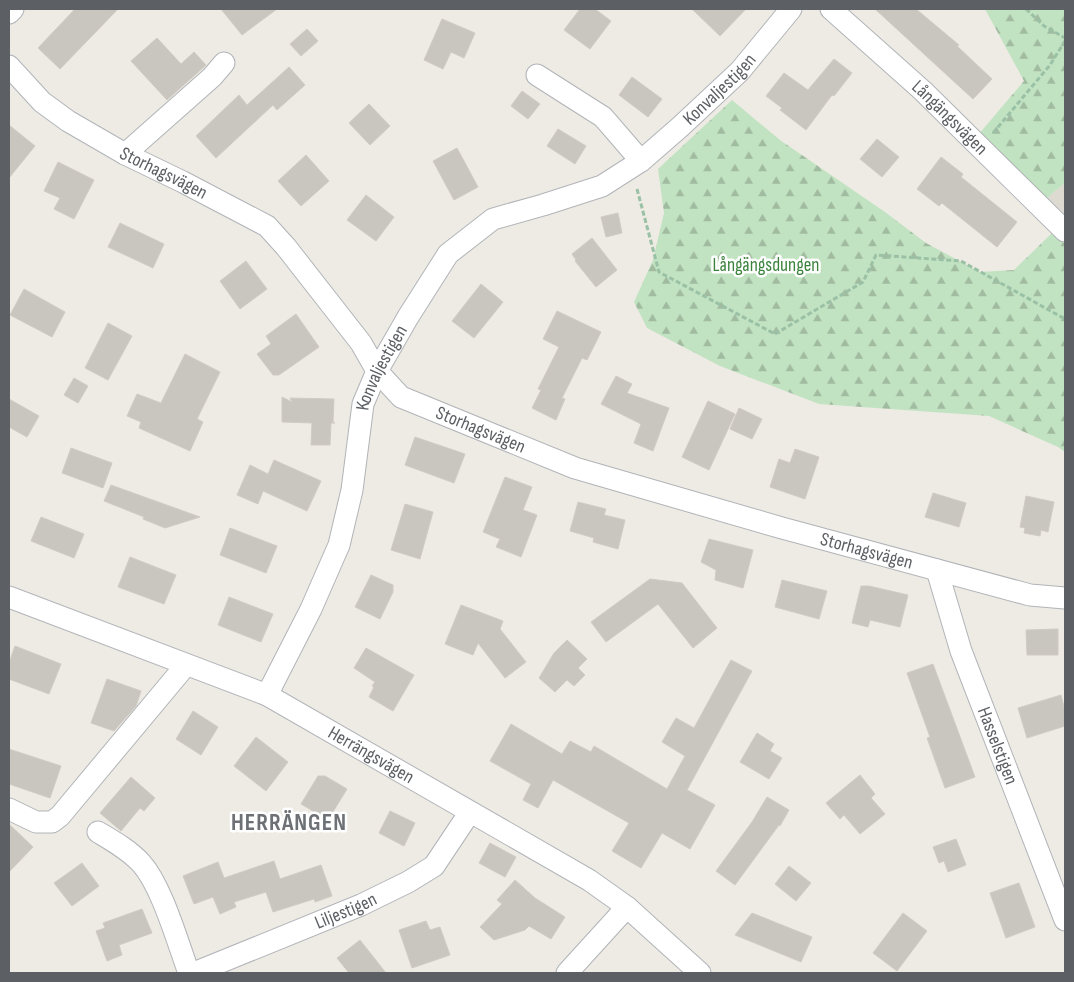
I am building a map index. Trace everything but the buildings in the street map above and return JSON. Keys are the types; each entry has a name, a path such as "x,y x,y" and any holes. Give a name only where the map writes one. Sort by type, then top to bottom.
{"street":[{"path":"9,13 13,9"},
{"name":"Konvaljestigen","path":"268,695 311,609 339,545 352,490 363,404 377,371 448,254 493,219 602,186 636,164 680,127 740,71 790,9"},
{"name":"Långängsvägen","path":"831,9 923,91 1065,231"},
{"path":"125,154 212,77 224,63"},
{"name":"Storhagsvägen","path":"9,66 42,102 68,121 125,154 266,226 286,247 361,343 377,371 401,397 575,468 782,528 1030,595 1065,598"},
{"path":"537,75 603,117 636,164"},
{"name":"Hasselstigen","path":"937,570 961,650 1065,920"},
{"name":"Herrängsvägen","path":"9,598 268,695 589,880 627,907 700,973"},
{"path":"9,809 36,822 52,822 56,819 186,665"},
{"name":"Liljestigen","path":"194,973 360,905 408,882 434,866 470,812"},
{"path":"98,832 127,851 142,864 150,876 163,903 189,973"},
{"path":"567,973 627,907"}],"path":[{"path":"980,148 1050,65 1065,40 1044,26 1026,9"},
{"path":"636,164 659,272 775,334 863,282 876,255 961,262 1065,319"}],"shaded area":[{"path":"1065,183 1065,214 1047,198"}],"green space":[{"path":"985,9 1065,9 1065,183 1047,198 978,135 1024,81"},
{"name":"Långängsdungen","path":"732,100 780,140 885,212 926,243 980,272 1014,270 1053,232 1065,244 1065,452 1058,447 989,416 819,404 720,366 647,328 634,302 653,260 664,213 658,169"}],"district":[{"name":"HERRÄNGEN","path":"289,822"}]}
